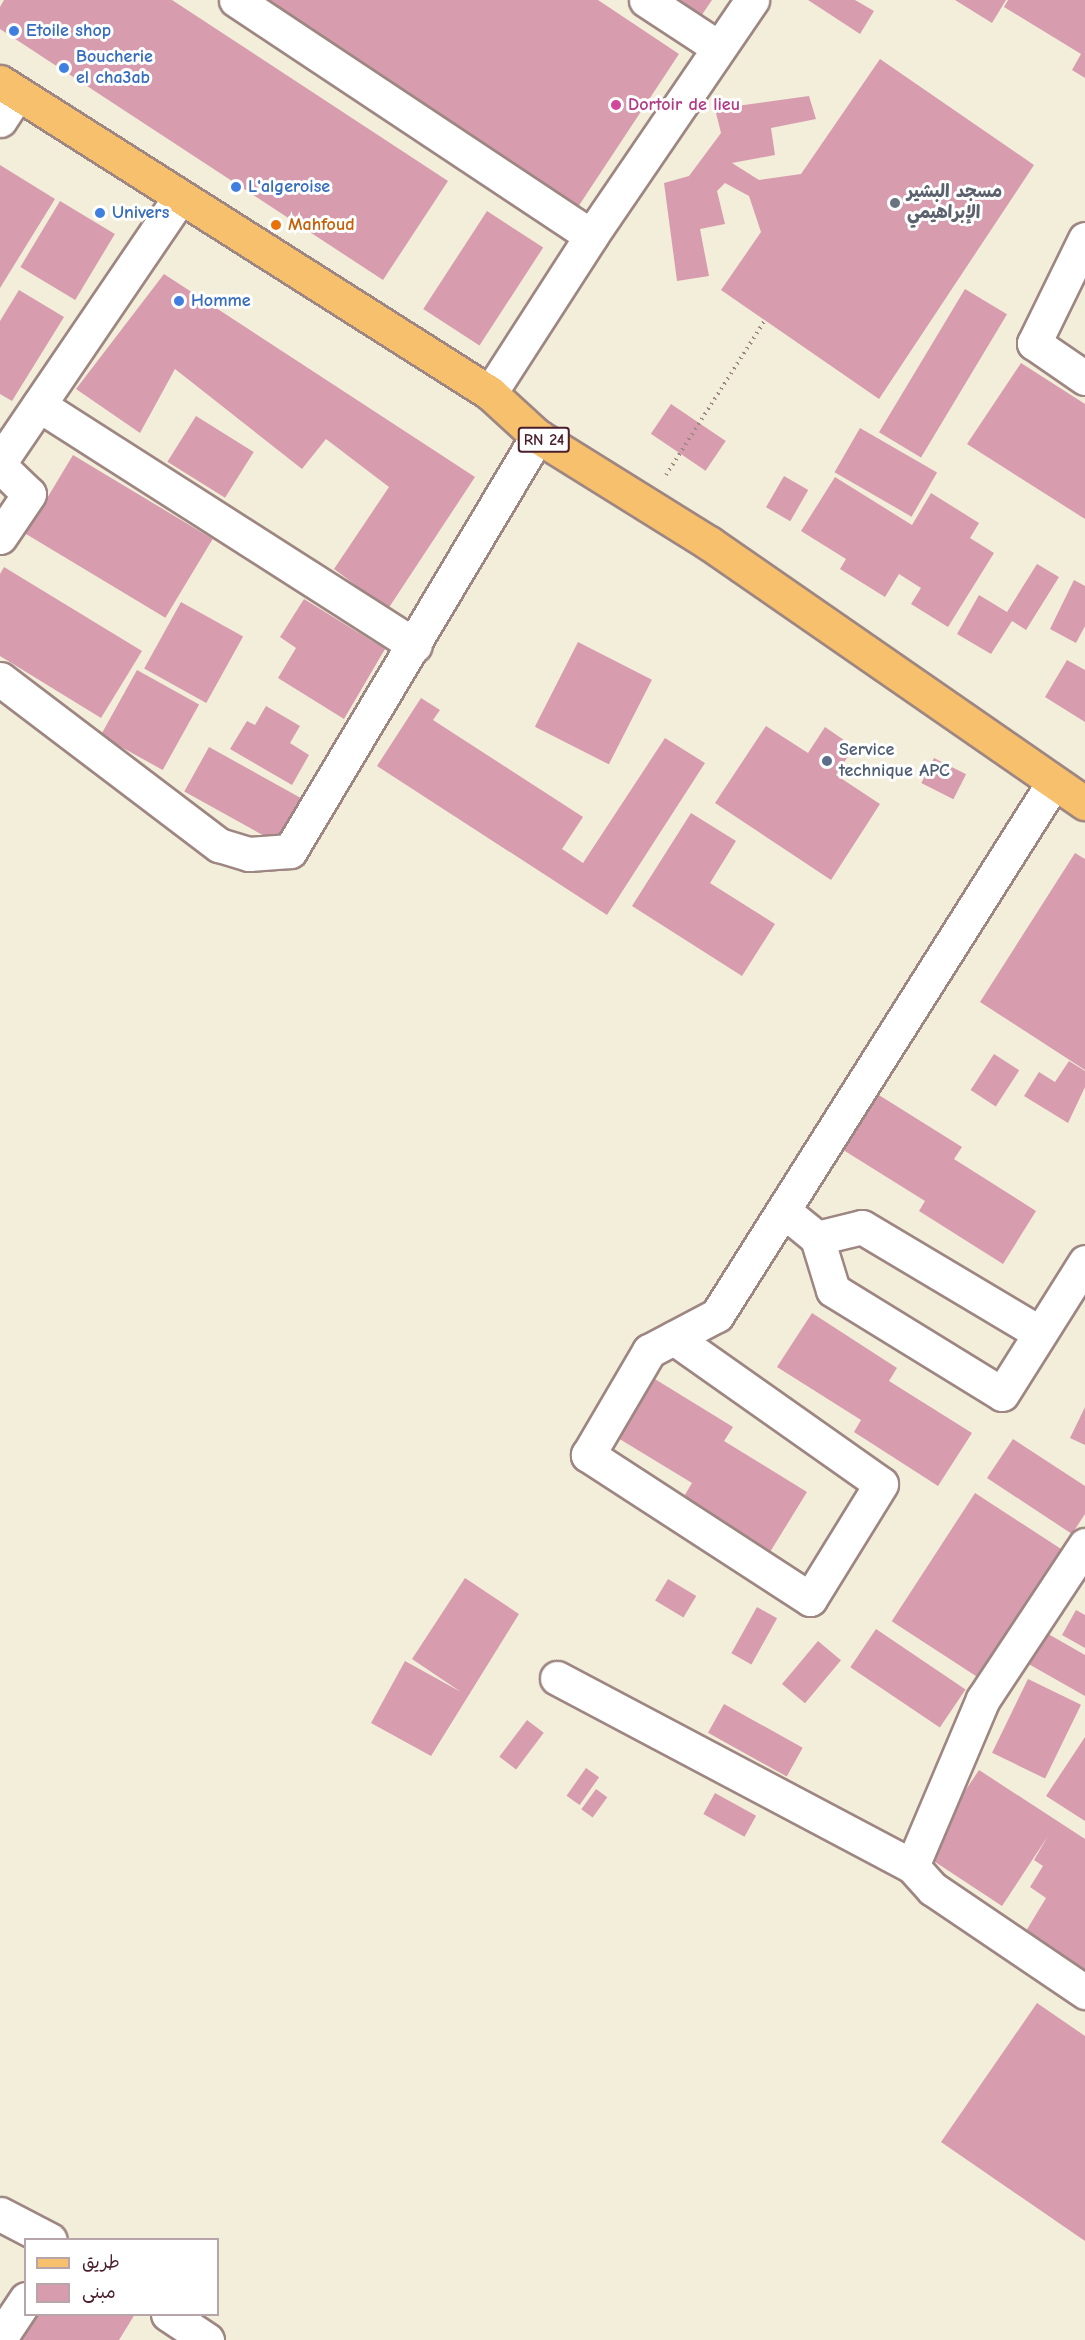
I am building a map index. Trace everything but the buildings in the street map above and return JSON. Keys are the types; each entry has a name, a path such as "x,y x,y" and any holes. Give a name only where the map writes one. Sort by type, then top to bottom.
{"main road":[{"name":"RN 24","path":"6,99 179,199 490,393 537,436 648,504 1085,803"}],"street":[{"path":"236,0 591,236"},
{"path":"646,0 719,48"},
{"path":"490,393 591,236 752,0"},
{"path":"0,537 29,494 0,464 179,199"},
{"path":"1085,239 1034,343 1085,378"},
{"path":"39,405 416,645"},
{"path":"0,679 219,845 249,854 290,851 416,645 537,436"},
{"path":"674,1338 881,1484 810,1599 588,1455 649,1351 717,1315 785,1212 1053,783"},
{"path":"785,1212 818,1238 833,1290 1002,1394 1085,1262"},
{"path":"818,1238 862,1227 1040,1333"},
{"path":"912,1866 983,1699 1085,1545"},
{"path":"557,1678 912,1866 933,1889 1085,1992"},
{"path":"0,2214 46,2238"},
{"path":"0,2337 24,2302"},
{"path":"171,2316 207,2340"}],"path":[{"path":"648,504 765,320"}],"place":[{"name":"Etoile shop","path":"14,31"},
{"name":"Boucherie el cha3ab","path":"64,68"},
{"name":"Dortoir de lieu","path":"616,105"},
{"name":"L'algeroise","path":"236,187"},
{"name":"مسجد البشير الإبراهيمي","path":"895,203"},
{"name":"Univers","path":"100,213"},
{"name":"Mahfoud","path":"276,225"},
{"name":"Homme","path":"179,301"},
{"name":"Service technique APC","path":"827,761"}]}
